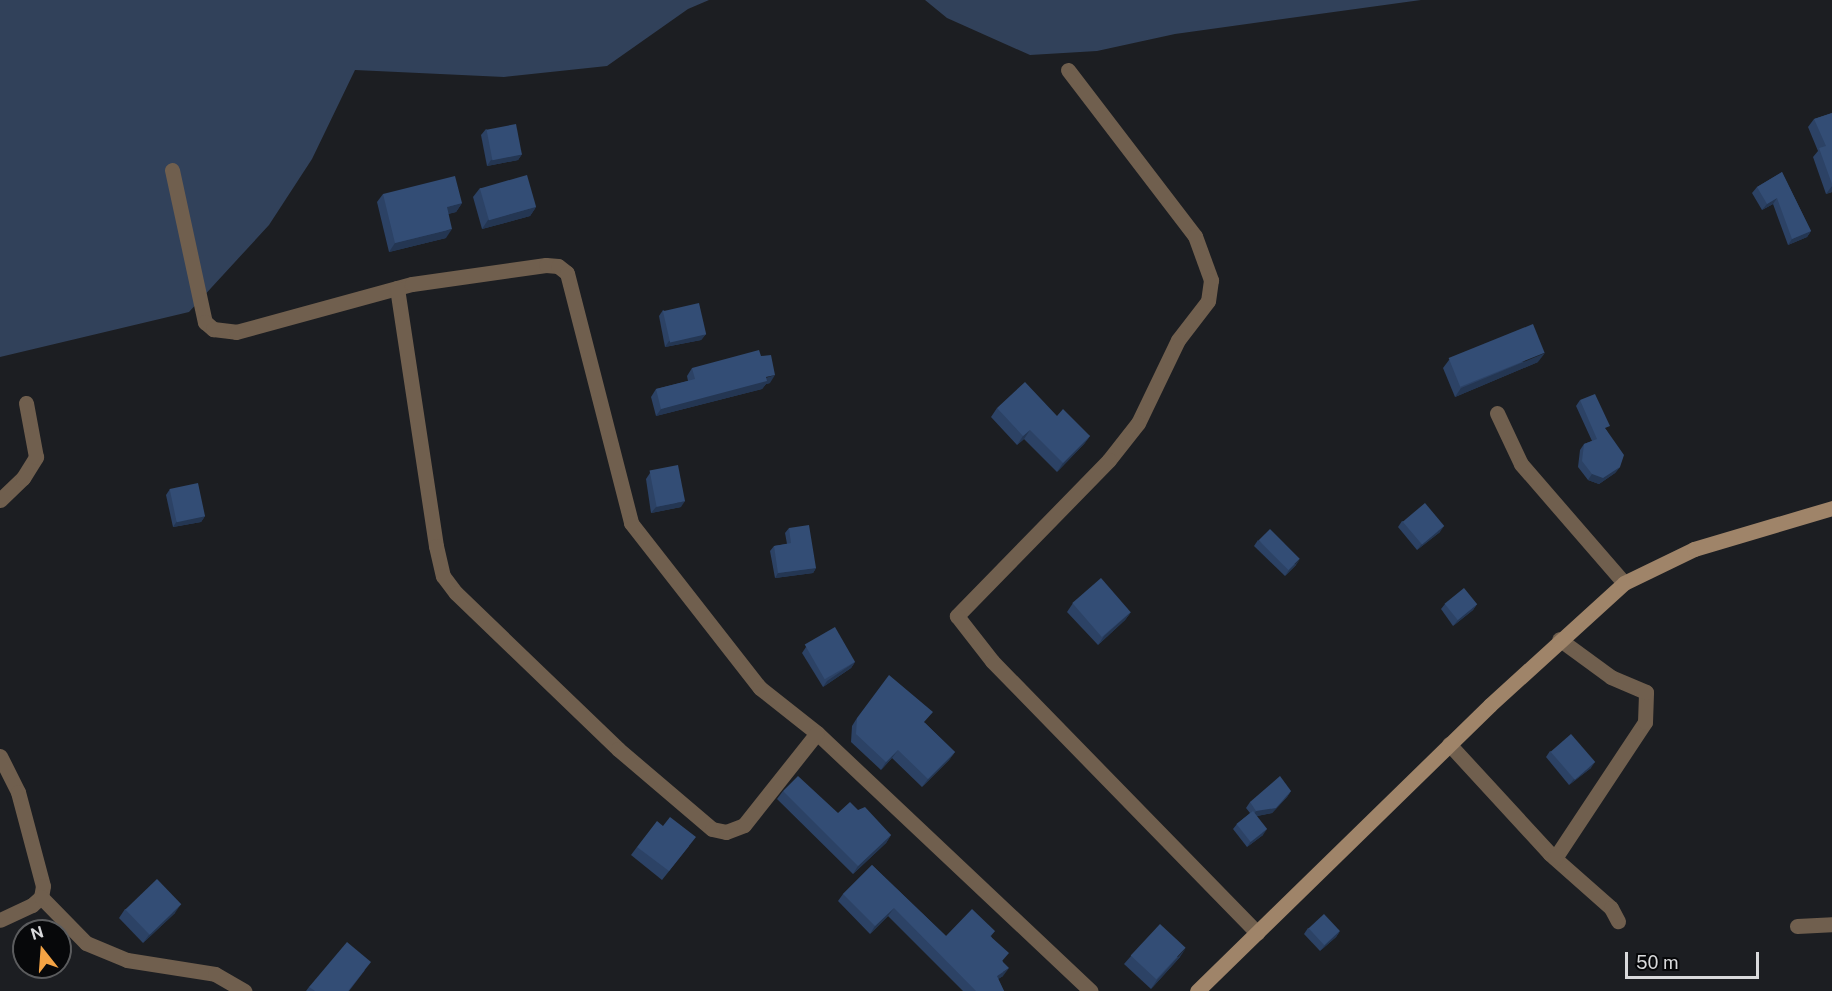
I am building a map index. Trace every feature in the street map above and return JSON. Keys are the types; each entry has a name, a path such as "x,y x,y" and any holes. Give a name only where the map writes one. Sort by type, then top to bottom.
{"street":[{"path":"1068,70 1195,236 1211,280 1208,301 1178,340 1138,423 1109,460 957,616 1000,669 1257,933"},
{"path":"172,170 205,322 213,329 236,332 398,288 546,265 558,266 567,273 631,523 760,688 817,733 1090,991"},
{"path":"398,288 436,546 442,576 456,593 618,749 712,829 726,832 744,825 817,733"},
{"path":"0,500 23,478 36,457 26,403"},
{"path":"1497,413 1521,464 1624,583"},
{"path":"1197,991 1449,744 1559,639 1624,583 1694,549 1832,508"},
{"path":"1555,858 1645,722 1646,692 1611,677 1559,639"},
{"path":"1449,744 1555,858 1611,908 1618,921"},
{"path":"0,756 18,792 43,886 40,897 0,920"},
{"path":"40,897 86,943 127,960 215,974 245,991"},
{"path":"1797,926 1832,924"}],"shaded area":[{"path":"0,0 709,0 688,9 607,66 504,77 355,70 312,159 269,225 189,312 0,357"},
{"path":"925,0 1421,0 1175,34 1097,51 1030,55 947,18"}],"building":[{"path":"1832,113 1832,184 1819,148 1826,146 1814,119"},
{"path":"516,124 522,154 492,160 487,130"},
{"path":"1782,172 1811,231 1792,239 1777,198 1767,204 1757,187"},
{"path":"527,175 536,207 489,220 480,189"},
{"path":"455,176 462,203 447,207 452,229 395,243 383,194"},
{"path":"699,303 706,334 670,343 663,311"},
{"path":"1533,324 1545,353 1460,387 1449,358"},
{"path":"759,350 761,356 771,355 775,375 766,377 767,381 661,409 656,389 695,379 692,368"},
{"path":"1025,382 1057,416 1063,409 1090,436 1063,463 1030,430 1023,436 997,408"},
{"path":"1595,394 1610,426 1605,428 1624,455 1620,467 1603,478 1592,474 1582,461 1584,444 1597,439 1580,400"},
{"path":"678,465 685,501 657,507 650,471"},
{"path":"198,483 205,516 177,522 170,489"},
{"path":"1425,503 1444,526 1422,545 1403,522"},
{"path":"809,525 816,568 778,573 774,546 791,543 789,528"},
{"path":"1270,529 1300,559 1288,570 1259,540"},
{"path":"1101,578 1131,612 1102,637 1072,603"},
{"path":"1464,588 1477,604 1458,620 1445,604"},
{"path":"835,627 855,662 825,679 805,644"},
{"path":"889,675 933,712 924,722 955,752 928,779 898,750 886,762 856,734 857,718"},
{"path":"1571,734 1595,762 1575,780 1551,752"},
{"path":"798,776 838,813 850,802 858,810 865,807 891,835 858,866 783,791"},
{"path":"1280,776 1291,791 1276,808 1256,811 1250,802"},
{"path":"1253,811 1267,829 1251,842 1236,824"},
{"path":"670,817 696,837 669,871 637,847 657,821 663,826"},
{"path":"872,865 946,936 972,909 995,931 990,936 1009,953 1002,961 1009,968 997,976 1004,991 976,991 894,908 875,926 843,894"},
{"path":"157,879 181,904 150,935 125,910"},
{"path":"1324,914 1340,931 1324,945 1309,928"},
{"path":"1160,924 1186,948 1156,979 1131,955"},
{"path":"347,942 371,962 348,991 315,991 309,987"}]}
